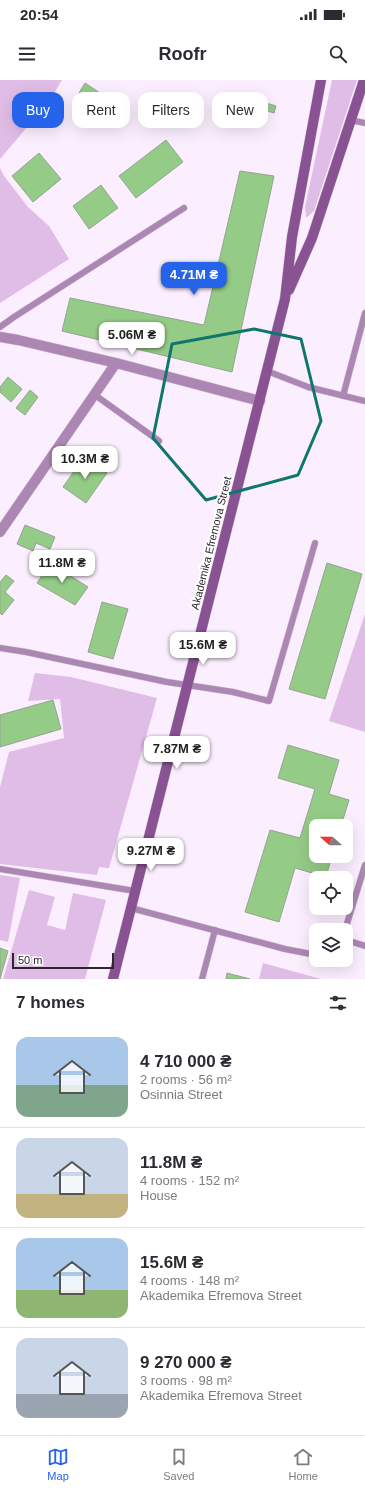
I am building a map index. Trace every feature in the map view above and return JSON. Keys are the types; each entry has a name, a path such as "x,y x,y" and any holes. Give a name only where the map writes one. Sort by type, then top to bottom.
{"main road":[{"name":"Akademika Efremova Street","path":"113,979 285,299 292,237 321,80"},
{"name":"Akademika Efremova Street","path":"285,299 312,238 364,80"}],"street":[{"path":"0,337 116,363 260,401"},
{"path":"0,532 116,363"}],"lane":[{"path":"350,120 365,123"},
{"path":"0,327 184,208"},
{"path":"343,396 365,313"},
{"path":"267,371 308,387 365,401"},
{"path":"95,394 159,441"},
{"path":"0,648 26,652 186,686 233,692 269,701 315,543"},
{"path":"347,923 365,865"},
{"path":"0,869 135,891"},
{"path":"131,908 285,949 309,954"},
{"path":"202,979 215,930"},
{"path":"353,942 365,946"}],"highlighted area":[{"path":"254,329 301,339 321,421 298,475 206,500 153,438 172,344"}],"shaded area":[{"path":"0,80 62,80 55,92 12,92 12,128 26,128 0,159"},
{"path":"332,80 357,80 314,211 306,218 305,207"},
{"path":"0,168 4,176 28,207 49,226 69,259 0,303"},
{"path":"365,614 365,732 329,721"},
{"path":"35,673 71,677 157,698 109,868 99,867 97,875 0,864 0,787 9,752 64,738 60,699 28,701"},
{"path":"0,875 20,878 8,942 0,940"},
{"path":"29,890 55,897 47,925 65,930 73,893 106,900 85,979 3,979"},
{"path":"263,963 321,979 259,979"}],"building":[{"path":"85,83 98,92 80,92"},
{"path":"268,104 276,106 274,113 268,111"},
{"path":"166,140 183,162 136,198 119,176"},
{"path":"39,153 61,179 33,202 12,176"},
{"path":"240,171 274,176 232,372 62,331 70,298 204,325"},
{"path":"101,185 118,208 89,229 73,206"},
{"path":"8,377 22,389 11,402 0,392 0,387"},
{"path":"30,390 38,397 25,415 16,408"},
{"path":"84,457 107,473 86,503 63,487"},
{"path":"25,525 55,537 50,549 36,543 33,551 17,544"},
{"path":"50,563 88,587 75,605 37,583"},
{"path":"327,563 362,574 325,699 289,689"},
{"path":"6,575 14,581 5,592 14,600 2,615 0,613 0,582"},
{"path":"102,602 128,609 113,659 88,652"},
{"path":"53,700 61,729 0,747 0,715"},
{"path":"288,745 339,760 329,794 349,800 343,819 309,819 309,863 330,863 328,871 309,872 295,868 279,922 245,912 270,830 300,838 315,789 278,778"},
{"path":"0,948 8,951 0,979"},
{"path":"227,973 250,979 226,979"}]}
